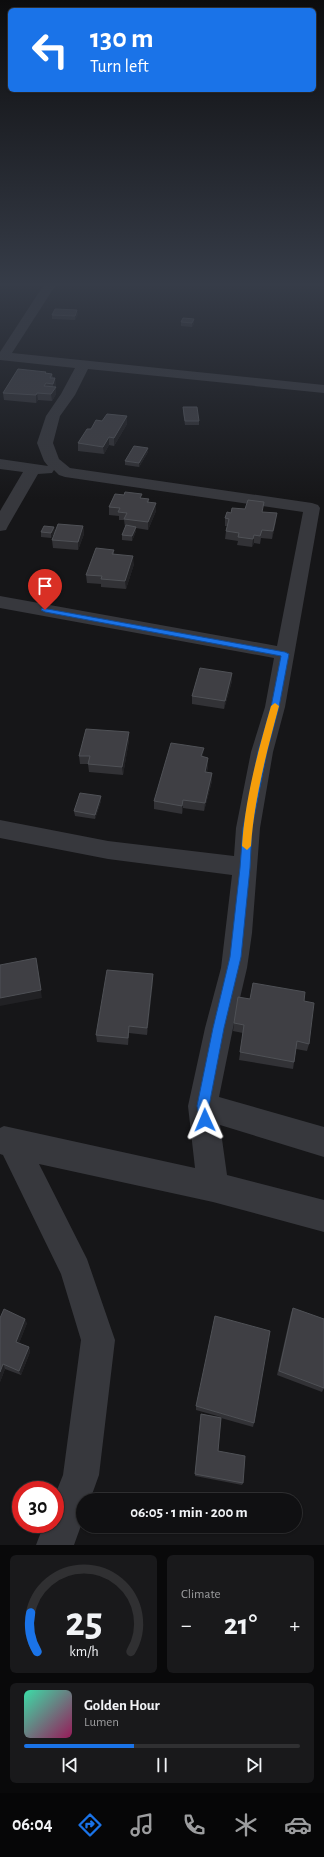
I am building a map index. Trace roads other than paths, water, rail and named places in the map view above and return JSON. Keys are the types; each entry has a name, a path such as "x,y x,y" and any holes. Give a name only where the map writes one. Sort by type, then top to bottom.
{"street":[{"path":"2,356 324,389"},
{"path":"65,472 52,461 45,444 53,416 68,395 84,364"},
{"path":"0,464 65,472 218,496 312,508 275,707 262,752 248,828 234,968 218,1028 203,1106 213,1187"},
{"path":"0,526 33,468"},
{"path":"0,602 285,654"},
{"path":"0,829 23,832 60,842 108,850 245,868"},
{"path":"203,1106 324,1142"},
{"path":"7,1142 213,1187 324,1216"},
{"path":"7,1142 76,1270 98,1340 81,1475 55,1545"}]}
